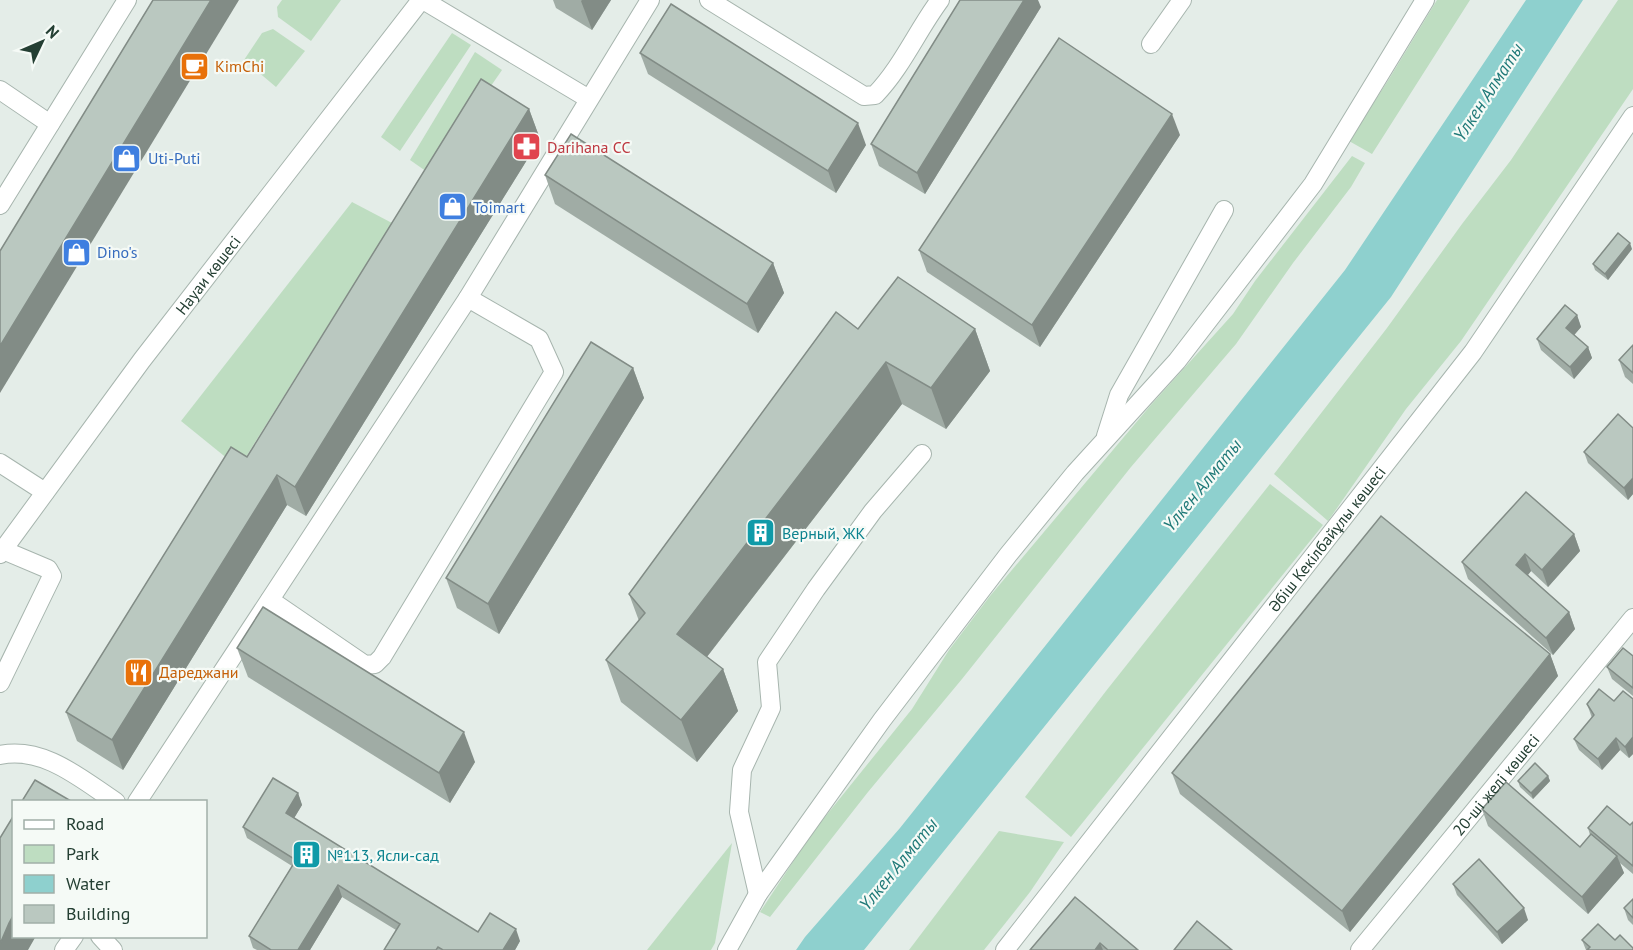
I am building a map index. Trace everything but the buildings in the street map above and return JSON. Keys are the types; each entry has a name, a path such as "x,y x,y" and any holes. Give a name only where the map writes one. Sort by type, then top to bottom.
{"street":[{"path":"0,205 127,0"},
{"path":"422,0 589,99"},
{"name":"Науаи көшесі","path":"1,552 142,360 422,0"},
{"path":"138,800 468,298 650,0"},
{"path":"709,0 864,96 875,95 886,84 940,0"},
{"path":"1151,44 1182,0"},
{"path":"727,950 758,894 882,720 1008,555 1177,361 1313,184 1425,0"},
{"path":"0,90 50,124"},
{"name":"Әбіш Кекілбайұлы көшесі","path":"1005,950 1473,352 1633,116"},
{"path":"1105,441 1119,395 1224,210"},
{"path":"270,600 365,664 375,664 382,657 554,372 539,339 468,298"},
{"path":"758,894 739,812 742,770 771,708 767,662 816,589 873,511 922,454"},
{"path":"0,463 45,492"},
{"path":"0,682 52,576 48,569 1,552"},
{"name":"20-ші желі көшесі","path":"1360,950 1633,618"},
{"path":"0,755 15,752 39,756 65,768 114,800"},
{"path":"102,938 113,950"}],"green space":[{"path":"282,0 341,0 311,41 278,17 277,7"},
{"path":"1437,0 1470,0 1372,154 1349,141"},
{"path":"1618,0 1633,0 1633,89 1461,341 1406,409 1328,521 1274,474 1387,328 1511,160"},
{"path":"273,29 305,51 276,87 244,60 262,33"},
{"path":"452,33 471,45 400,151 381,137"},
{"path":"475,52 502,70 430,174 410,160"},
{"path":"1352,156 1365,163 1351,187 1293,263 1236,344 1131,467 770,917 760,912 812,833 912,709 949,650 990,596 1150,406 1233,314 1255,281"},
{"path":"352,202 392,223 239,468 181,421"},
{"path":"1270,484 1323,525 1071,837 1025,797"},
{"path":"999,831 1064,842 1030,892 984,950 909,950"},
{"path":"732,843 715,943 711,950 647,950"}],"water":[{"name":"Үлкен Алматы","path":"1526,0 1583,0 1391,297 864,950 796,950 900,828 1345,270"}],"place":[{"name":"KimChi","path":"194,66"},
{"name":"Darihana CC","path":"526,147"},
{"name":"Uti-Puti","path":"127,158"},
{"name":"Toimart","path":"452,207"},
{"name":"Dino's","path":"76,252"},
{"name":"Верный, ЖК","path":"761,533"},
{"name":"Дареджани","path":"138,672"},
{"name":"№113, Ясли-сад","path":"306,855"}]}
